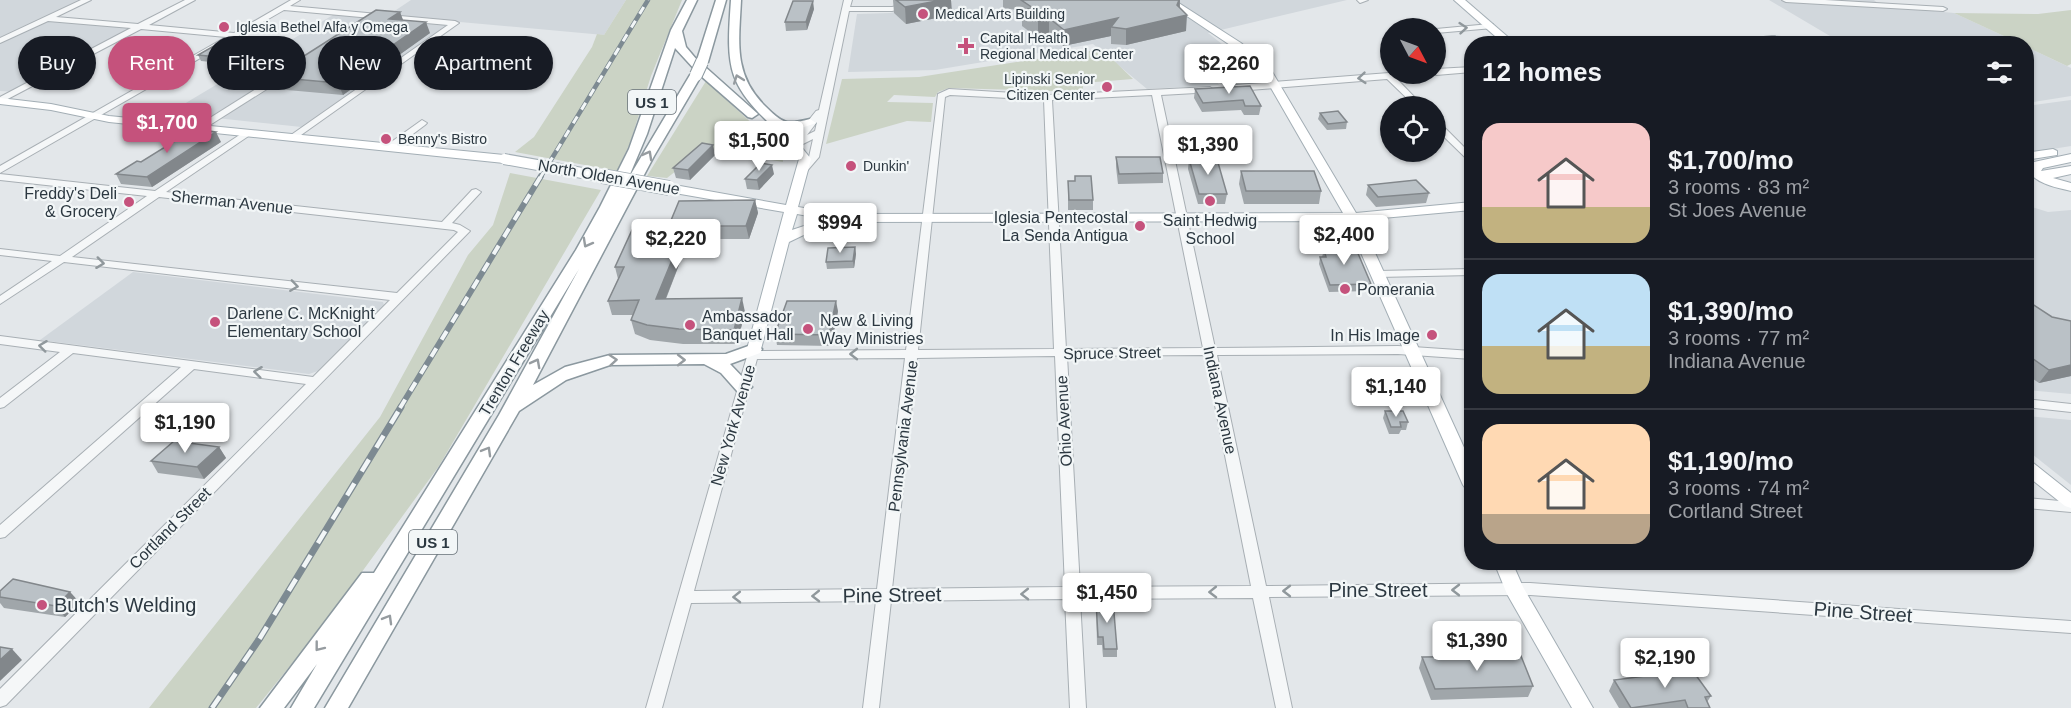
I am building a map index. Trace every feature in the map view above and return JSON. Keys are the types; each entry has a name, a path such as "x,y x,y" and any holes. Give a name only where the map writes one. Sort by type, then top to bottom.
{"highway":[{"name":"Trenton Freeway","path":"302,708 403,539 442,482 583,250 640,138 676,30 692,0"},
{"name":"Trenton Freeway","path":"336,708 508,415 647,156 699,68 721,0"},
{"path":"736,0 734,56 737,79 744,92 787,133 790,141"},
{"path":"676,30 680,47 693,63 773,134 790,141"},
{"path":"777,124 791,128 814,128"},
{"path":"508,415 554,378 591,363 630,359 728,359 753,352"},
{"path":"706,360 727,369 743,387"},
{"path":"270,708 442,482"}],"main road":[{"path":"1168,0 1236,45 1267,72 1352,217 1464,456"},
{"path":"1459,0 1502,36"},
{"name":"North Olden Avenue","path":"0,101 51,107 94,116 504,159 841,218 1352,217 1464,207"},
{"path":"790,141 805,159 804,169"},
{"path":"2034,156 2071,150"},
{"path":"2071,158 2038,165 2034,172 2040,177 2071,187"},
{"name":"New York Avenue","path":"753,352 790,209 804,169"},
{"path":"2034,178 2071,170"},
{"path":"784,239 807,228 841,218"},
{"path":"2034,472 2071,504"},
{"path":"1506,570 1514,589 1583,708"}],"street":[{"path":"0,41 87,0"},
{"path":"0,101 191,0"},
{"path":"0,170 296,0"},
{"path":"804,169 814,157 814,128 822,111 848,0"},
{"path":"846,9 890,9 937,0"},
{"path":"1786,0 1943,9"},
{"path":"283,8 455,23 294,137"},
{"path":"356,28 376,15"},
{"path":"47,19 235,35"},
{"path":"1446,30 1490,26"},
{"path":"1446,71 1464,70"},
{"path":"1048,98 1275,86 1380,77"},
{"path":"1397,84 1409,96"},
{"path":"199,128 259,90"},
{"name":"Pennsylvania Avenue","path":"871,708 939,110 944,93 1048,98"},
{"name":"Indiana Avenue","path":"1156,93 1284,708"},
{"name":"Ohio Avenue","path":"1048,98 1078,708"},
{"path":"390,147 422,123"},
{"path":"790,141 814,128"},
{"path":"0,301 247,133"},
{"path":"1446,134 1464,153"},
{"name":"Sherman Avenue","path":"0,177 464,228"},
{"path":"444,226 476,192"},
{"name":"Cortland Street","path":"0,700 463,234 464,228"},
{"path":"0,252 398,297"},
{"path":"1378,274 1464,272"},
{"path":"0,340 316,381"},
{"path":"0,404 71,349"},
{"name":"Spruce Street","path":"753,352 912,354 1414,351 1464,354"},
{"name":"New York Avenue","path":"654,708 753,352"},
{"path":"0,533 192,364"},
{"path":"2034,404 2071,408"},
{"path":"2034,503 2071,504"},
{"name":"Pine Street","path":"684,597 1514,589 2071,627"}],"shaded area":[{"path":"0,0 89,0 53,17 145,26 126,36 108,36 108,45 96,51 96,36 18,36 18,90 21,90 17,92 0,91"},
{"path":"411,0 626,0 604,35 460,22 440,36 414,36 414,55 402,63 402,36 318,36 318,90 364,90 311,128 169,113 207,90 306,90 306,36 298,36 338,12 387,16"},
{"path":"626,0 682,0 651,76 630,143 617,171 515,152 534,137 592,47 597,34 604,35"},
{"name":"Capital Health Regional Medical Center","path":"954,0 1347,0 1208,33 1227,48 1191,54 1211,73 1219,85 1147,89 1093,44 935,70 848,72 857,14 890,13"},
{"path":"1769,0 1874,0 1881,6 1954,13 2004,36 1830,36"},
{"path":"2071,10 2071,64 2067,66 2034,50 2034,36 2004,36 1954,13 2038,14"},
{"path":"1102,49 1133,79 1083,83 1083,92 949,88 938,92 935,97 894,95 887,102 933,103 931,122 907,121 826,144 842,79 919,77"},
{"path":"2034,50 2071,68 2071,96 2034,102"},
{"path":"706,81 782,151 783,162 704,149 667,178 647,176"},
{"path":"2071,100 2071,146 2034,152 2034,105"},
{"path":"510,173 601,190 439,466 324,624 256,708 149,708 380,417 468,255 493,225"},
{"path":"2034,208 2048,212 2071,210 2071,394 2034,391"},
{"name":"Darlene C. McKnight Elementary School","path":"133,272 383,302 384,305 318,371 309,374 40,340"},
{"path":"2034,417 2071,420 2071,485 2034,456"}],"building":[{"path":"896,0 942,0 905,7"},
{"path":"1021,0 1179,0 1177,5 1187,15 1126,29 1111,27 1118,18 1064,30 1049,18 1038,21 1022,10 1033,8"},
{"path":"793,1 813,1 806,22 785,22"},
{"path":"376,10 400,12 389,19 426,22 402,39 402,36 335,36"},
{"path":"318,47 318,81 306,80 306,55"},
{"path":"207,50 207,56 198,55"},
{"path":"1250,86 1261,106 1245,106 1243,100 1203,103 1195,89"},
{"path":"1338,111 1347,122 1328,124 1320,113"},
{"path":"194,129 216,132 147,177 116,174 137,161 141,162"},
{"path":"702,143 713,145 688,170 673,168"},
{"path":"1116,157 1160,157 1163,173 1119,174"},
{"path":"1189,159 1217,159 1227,194 1199,194"},
{"path":"761,163 772,165 757,180 745,179"},
{"path":"1241,171 1314,171 1321,191 1246,191"},
{"path":"1075,176 1091,176 1093,200 1069,200 1068,181 1075,181"},
{"path":"1416,180 1429,193 1378,197 1368,185"},
{"path":"755,200 746,226 686,226 656,299 742,298 734,330 679,329 647,325 631,320 639,300 608,301 624,267 615,267 632,230 667,230 679,201"},
{"path":"1328,244 1354,244 1371,284 1330,285 1320,257 1326,257 1324,250 1330,250"},
{"path":"855,247 853,261 826,262 828,248"},
{"name":"New & Living Way Ministries","path":"787,301 836,301 829,335 775,334"},
{"path":"2034,305 2052,317 2071,321 2071,365 2049,370 2034,360"},
{"path":"1385,411 1403,411 1408,422 1400,422 1401,427 1391,427"},
{"path":"174,441 219,447 197,467 151,461"},
{"path":"13,579 70,592 56,606 0,597 0,591"},
{"path":"1096,601 1113,601 1117,649 1104,649 1103,637 1098,637"},
{"path":"0,647 12,649 0,660"},
{"path":"1521,656 1533,686 1435,689 1422,657"},
{"path":"1690,667 1711,696 1705,697 1710,708 1688,708 1685,700 1631,708 1614,680 1669,673 1667,670"}],"railway":[{"path":"540,178 648,0"},
{"path":"400,408 541,176"},
{"path":"212,708 260,638 401,407"}],"place":[{"name":"Medical Arts Building","path":"923,14"},
{"name":"Iglesia Bethel Alfa y Omega","path":"224,27"},
{"name":"Capital Health Regional Medical Center","path":"966,46"},
{"name":"Lipinski Senior Citizen Center","path":"1107,87"},
{"name":"Benny's Bistro","path":"386,139"},
{"name":"Dunkin'","path":"851,166"},
{"name":"Saint Hedwig School","path":"1210,201"},
{"name":"Freddy's Deli & Grocery","path":"129,202"},
{"name":"Iglesia Pentecostal La Senda Antigua","path":"1140,226"},
{"name":"Pomerania","path":"1345,289"},
{"name":"Darlene C. McKnight Elementary School","path":"215,322"},
{"name":"Ambassador Banquet Hall","path":"690,325"},
{"name":"New & Living Way Ministries","path":"808,329"},
{"name":"In His Image","path":"1432,335"},
{"name":"Butch's Welding","path":"42,605"}]}
